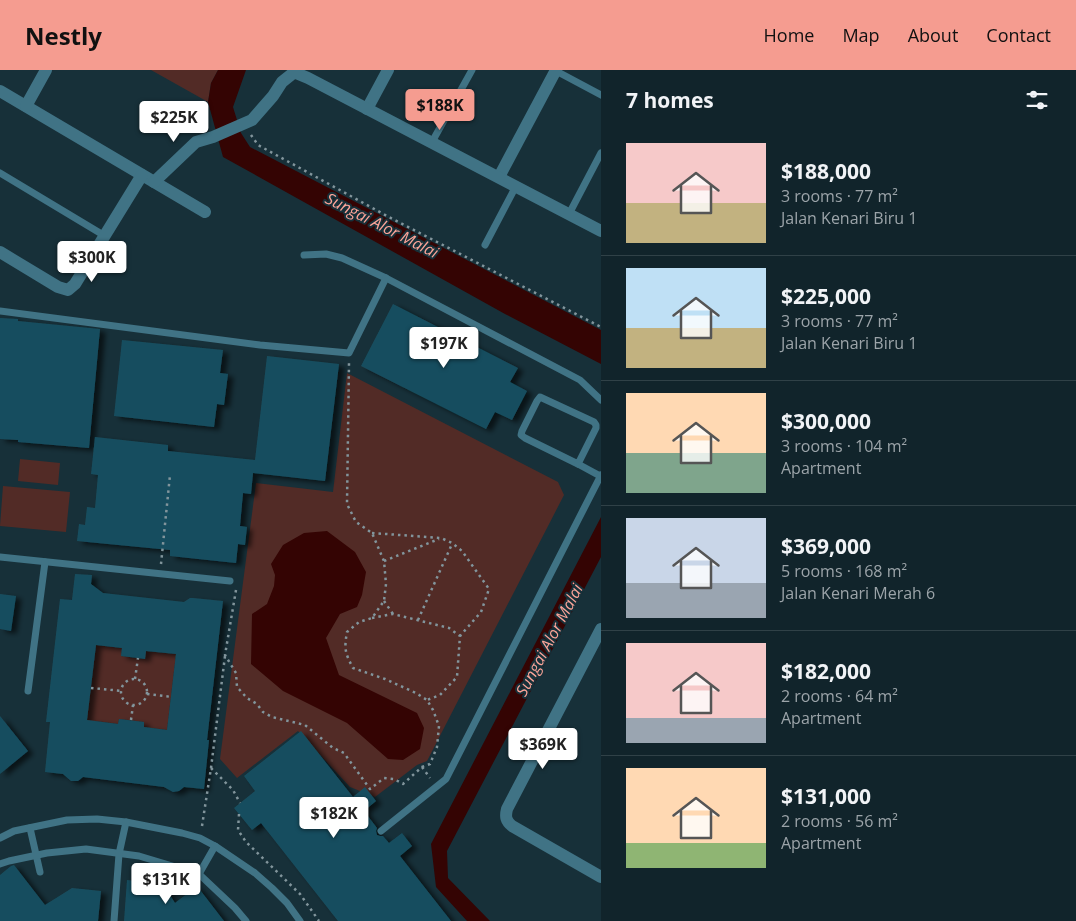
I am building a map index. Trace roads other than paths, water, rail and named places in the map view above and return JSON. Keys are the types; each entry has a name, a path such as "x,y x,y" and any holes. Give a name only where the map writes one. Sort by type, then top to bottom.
{"street":[{"path":"26,106 46,70"},
{"path":"367,109 388,70"},
{"path":"499,177 556,70"},
{"path":"154,182 196,142 248,122 273,96 282,82 296,73 601,231"},
{"path":"0,91 205,212"},
{"path":"0,252 58,287 68,290 72,288 142,175"},
{"path":"601,629 507,810 506,819 512,826 601,877"}],"lane":[{"path":"432,142 472,70"},
{"path":"556,70 601,95"},
{"path":"568,214 601,153"},
{"path":"0,173 105,236"},
{"path":"485,245 516,186"},
{"path":"304,255 334,256 386,278 580,380 601,400"},
{"path":"0,311 260,345 349,353 386,278"},
{"path":"381,832 446,779 601,475 578,464 525,438 521,435 536,401 540,397 594,422 596,425 578,464"},
{"path":"0,557 230,581"},
{"path":"28,691 45,562"},
{"path":"0,838 14,831 67,820 97,818 182,833 200,838 215,846 255,873 287,903 300,921"},
{"path":"114,921 119,854 126,822"},
{"path":"30,828 40,872"},
{"path":"198,874 215,846"},
{"path":"0,864 47,853 86,850 139,856 198,874 235,908 246,921"}],"water":[{"name":"Sungai Alor Malai","path":"218,70 246,70 233,107 241,133 250,147 601,330 601,364 505,314 223,157 208,102 211,83"},
{"name":"Sungai Alor Malai","path":"601,517 601,557 447,851 448,878 490,921 467,921 436,887 431,844"},
{"path":"327,531 355,552 366,572 362,595 357,607 340,614 326,638 339,675 417,713 424,728 420,749 403,760 388,759 347,723 283,691 251,664 252,614 267,604 274,586 275,575 271,564 283,545 304,533"}]}
